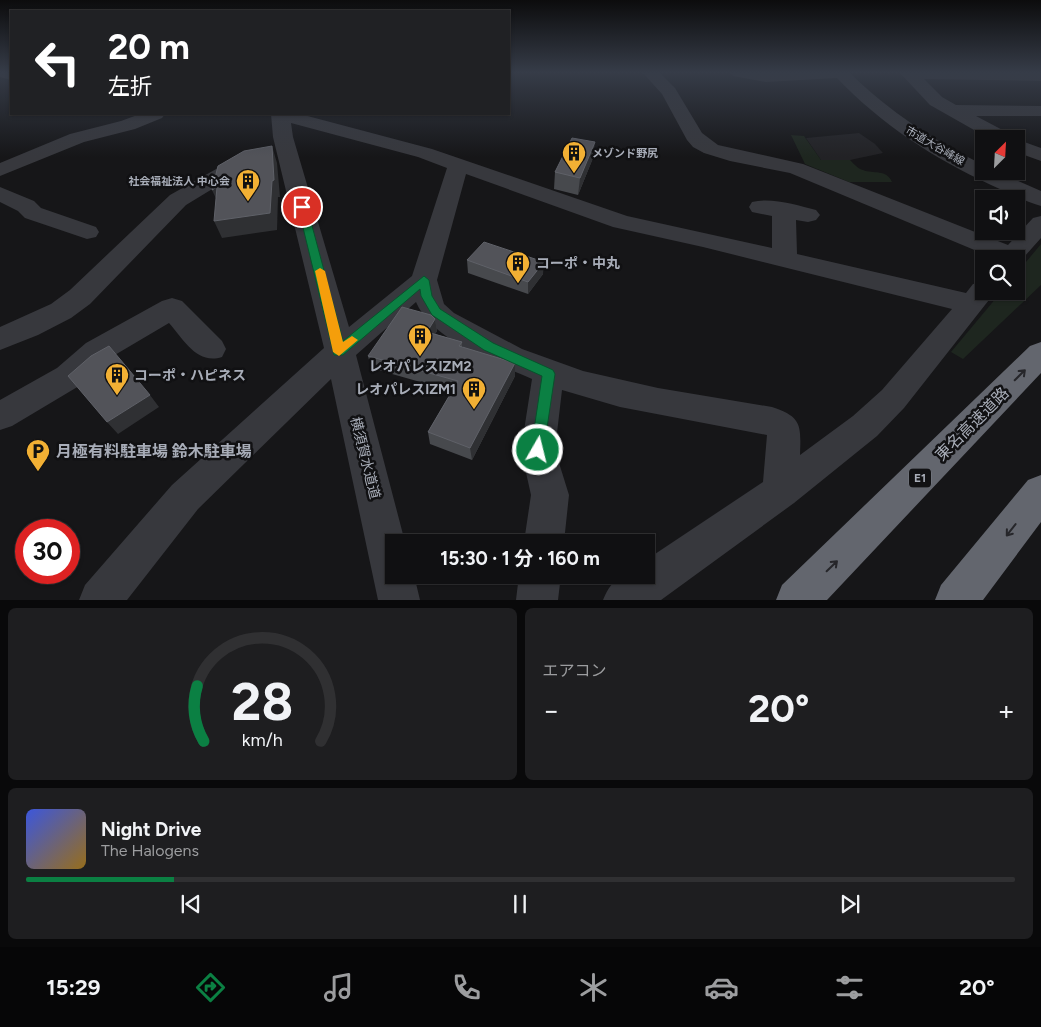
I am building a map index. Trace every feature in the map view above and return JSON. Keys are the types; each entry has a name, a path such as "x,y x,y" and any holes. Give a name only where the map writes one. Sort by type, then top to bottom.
{"highway":[{"name":"東名高速道路","path":"797,600 1041,354"},
{"path":"956,600 1041,492"}],"street":[{"path":"674,101 694,136 700,143 711,149 730,155 796,168 993,250"},
{"name":"市道大谷峰線","path":"869,101 891,120 933,146 1000,182 1041,199"},
{"path":"936,101 989,130"},
{"path":"952,110 1041,111"},
{"path":"0,170 76,138 153,115"},
{"path":"0,339 28,328 61,311 80,297 178,200 281,120 372,138 458,164 588,212 621,222 785,259 975,296"},
{"name":"横須賀水道道","path":"281,120 331,313 399,600"},
{"path":"1025,149 1041,155"},
{"path":"458,164 424,280 427,296 436,312 488,346 548,374 600,390 772,421 784,428 781,491"},
{"path":"0,194 26,206 33,213 87,232"},
{"path":"760,207 808,215"},
{"path":"784,211 785,259"},
{"path":"1019,250 1041,223"},
{"path":"100,600 185,497 339,352 424,280"},
{"path":"624,600 781,491 865,426 893,400 976,300"},
{"path":"0,416 68,377 97,351 172,308 202,339"},
{"path":"545,534 550,495 538,450 548,374"},
{"path":"537,600 539,584"}],"shaded area":[{"path":"859,133 875,144 883,153 850,160 821,160 806,138"},
{"path":"791,135 804,136 821,160 850,160 861,169 887,175 892,182 849,182 805,164"},
{"path":"1041,244 1041,285 963,359 951,352 994,300 1025,300 1025,263"}],"building":[{"path":"572,138 595,142 580,178 555,172"},
{"name":"社会福祉法人 中心会","path":"272,146 274,180 272,181 270,213 214,221 217,187 212,190 218,166 244,151"},
{"path":"484,242 544,262 528,282 467,260"},
{"path":"402,307 431,315 435,319 427,332 462,342 459,346 515,363 470,448 428,432 458,381 368,356"},
{"name":"コーポ・ハピネス","path":"109,346 150,395 107,422 68,376 91,356"}],"slow traffic":[{"path":"320,271 339,352 352,340"}],"place":[{"name":"メゾンド野尻","path":"574,174"},
{"name":"社会福祉法人 中心会","path":"248,202"},
{"name":"コーポ・中丸","path":"518,284"},
{"name":"レオパレスIZM2","path":"420,357"},
{"name":"コーポ・ハピネス","path":"117,396"},
{"name":"レオパレスIZM1","path":"474,410"},
{"name":"月極有料駐車場 鈴木駐車場","path":"38,472"}],"route":[{"path":"302,207 331,313 339,352 424,280 427,296 436,312 461,331 548,374 538,450"}]}
